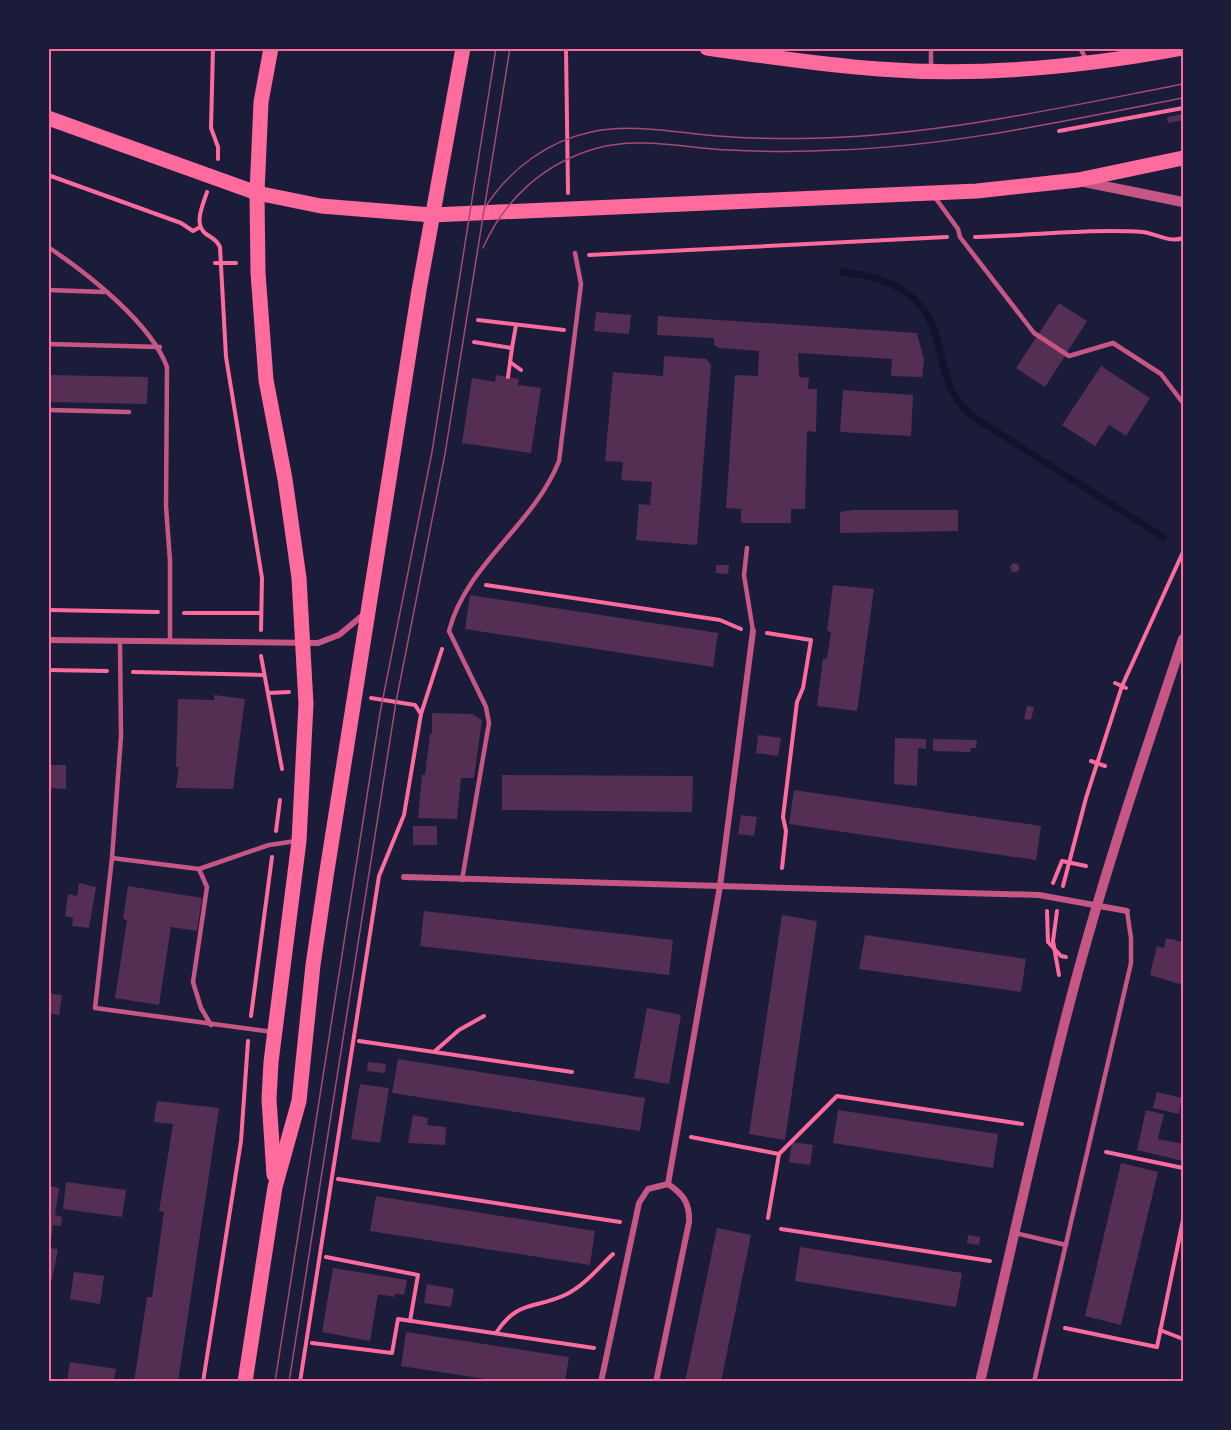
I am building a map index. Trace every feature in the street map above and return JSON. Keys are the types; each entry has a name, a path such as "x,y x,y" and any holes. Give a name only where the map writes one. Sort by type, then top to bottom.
{"main road":[{"path":"272,48 261,102 257,193 258,273 264,360 292,523 299,578 306,730 299,841 274,1032 269,1099 275,1187"},
{"path":"245,1382 275,1187 299,1101 318,926 432,215 463,48"},
{"path":"707,48 832,65 931,72 1043,69 1183,48"},
{"path":"48,118 257,193 340,209 432,215 933,194 1078,180 1183,158"}],"street":[{"path":"1078,180 1183,202"},
{"path":"48,640 318,643 339,635 368,610"},
{"path":"668,1184 720,886 753,632"},
{"path":"981,1382 1064,1025 1097,905 1183,639"},
{"path":"404,877 1060,898 1127,911"},
{"path":"601,1382 639,1203 648,1190 668,1184"},
{"path":"656,1382 689,1222 688,1205 684,1197 668,1184"}],"lane":[{"path":"931,48 931,72"},
{"path":"1080,48 1088,64"},
{"path":"933,194 958,229 960,237 1034,333 1069,356 1113,343 1161,374 1183,403"},
{"path":"48,247 134,317 160,347 167,367 166,506 170,642"},
{"path":"462,879 489,723 486,707 449,631 459,603 471,582 515,529 554,473 562,448 577,332 581,284 575,253"},
{"path":"48,290 104,292"},
{"path":"48,344 160,347"},
{"path":"48,410 129,412"},
{"path":"747,548 744,575 753,632"},
{"path":"120,642 121,736 118,806 95,1008 274,1032"},
{"path":"112,858 199,869 269,845 299,841"},
{"path":"199,869 207,887 193,982 201,1008 212,1025"},
{"path":"1034,1382 1131,963 1131,938 1127,911"},
{"path":"1015,1233 1066,1245"}],"path":[{"path":"213,48 211,129 219,147 217,161"},
{"path":"566,48 568,192"},
{"path":"1059,131 1183,108"},
{"path":"48,175 181,223 193,231 200,227"},
{"path":"200,227 202,208"},
{"path":"200,227 219,244 226,357 255,524 263,590 260,623"},
{"path":"575,253 588,255 1128,231 1154,234 1173,240 1183,238"},
{"path":"215,263 236,263"},
{"path":"478,320 577,332"},
{"path":"508,377 516,324"},
{"path":"474,342 512,348"},
{"path":"510,362 521,370"},
{"path":"1060,985 1053,941 1060,898 1097,763 1124,687 1183,552"},
{"path":"471,582 720,620 753,632 811,640 803,688 795,715 783,817 786,831 782,868"},
{"path":"48,610 261,613"},
{"path":"300,1382 379,876 404,815 421,714 449,631"},
{"path":"216,673 263,675"},
{"path":"1115,683 1124,687"},
{"path":"269,693 294,692"},
{"path":"377,699 415,705 421,714"},
{"path":"1091,761 1104,766"},
{"path":"1062,861 1086,866"},
{"path":"435,1052 459,1030 484,1016"},
{"path":"359,1041 572,1072"},
{"path":"768,1218 779,1154 837,1096 1022,1124"},
{"path":"691,1137 779,1154"},
{"path":"1106,1152 1183,1168"},
{"path":"338,1179 620,1222"},
{"path":"1065,1328 1157,1347 1183,1220"},
{"path":"780,1229 990,1261"},
{"path":"496,1333 515,1310 566,1294 581,1286 613,1254"},
{"path":"326,1257 418,1275 410,1320"},
{"path":"312,1343 392,1353 398,1319 594,1348"},
{"path":"1160,1330 1183,1339"}],"building":[{"path":"1183,114 1183,120 1168,123 1167,117"},
{"path":"1059,303 1087,321 1045,387 1016,368"},
{"path":"596,312 631,315 629,334 594,331"},
{"path":"658,316 917,333 924,360 922,377 891,376 892,359 798,353 799,377 809,378 808,389 817,389 816,432 807,431 805,509 791,509 791,523 741,523 741,509 726,508 735,375 758,376 759,351 719,348 714,345 714,338 657,335"},
{"path":"664,356 706,359 711,365 697,545 636,540 639,504 650,505 652,482 621,480 623,462 605,461 613,372 663,376"},
{"path":"1101,366 1150,398 1126,436 1109,425 1095,446 1062,425"},
{"path":"48,375 148,377 147,404 48,402"},
{"path":"496,375 519,379 518,385 541,388 531,453 462,443 472,378 495,382"},
{"path":"843,390 913,395 911,436 840,432"},
{"path":"958,510 958,531 840,533 840,512"},
{"path":"1013,563 1018,564 1020,568 1017,572 1012,572 1010,567"},
{"path":"716,565 729,565 728,574 716,573"},
{"path":"833,585 874,589 857,711 817,706 823,658 827,659 831,632 827,631"},
{"path":"470,595 718,633 713,667 465,629"},
{"path":"214,695 245,699 233,789 176,788 179,767 176,767 178,699 214,700"},
{"path":"1027,706 1034,707 1031,720 1024,719"},
{"path":"432,713 472,714 482,720 474,778 461,778 457,819 418,818 422,775 425,775 430,734 432,734"},
{"path":"758,735 781,738 778,756 756,753"},
{"path":"895,738 926,739 926,749 918,748 917,786 894,784"},
{"path":"933,739 977,740 976,748 971,748 970,752 933,751"},
{"path":"48,765 66,765 66,789 48,788"},
{"path":"502,775 693,776 692,812 502,810"},
{"path":"794,790 1041,826 1036,860 789,824"},
{"path":"741,815 757,817 754,836 738,834"},
{"path":"413,826 437,826 437,845 413,845"},
{"path":"79,883 96,887 89,928 72,926 73,918 65,916 68,894 77,896"},
{"path":"128,886 202,898 197,931 171,927 159,1005 115,998 127,920 123,919"},
{"path":"424,911 673,940 669,975 420,946"},
{"path":"782,915 817,921 785,1140 749,1134"},
{"path":"865,935 1026,959 1021,992 859,969"},
{"path":"1166,938 1183,942 1183,985 1150,975 1157,946 1164,948"},
{"path":"48,993 62,995 59,1015 48,1013"},
{"path":"647,1008 681,1015 669,1084 634,1078"},
{"path":"398,1059 645,1098 640,1131 392,1093"},
{"path":"368,1062 386,1064 385,1073 367,1071"},
{"path":"360,1084 389,1088 380,1143 351,1139"},
{"path":"1157,1092 1182,1098 1179,1114 1153,1108"},
{"path":"157,1101 219,1108 178,1382 134,1382 147,1297 152,1297 164,1212 159,1211 173,1124 154,1122"},
{"path":"838,1110 998,1134 993,1168 833,1143"},
{"path":"1146,1110 1164,1114 1158,1139 1183,1144 1183,1161 1137,1150"},
{"path":"413,1115 428,1118 427,1125 446,1127 445,1145 408,1143"},
{"path":"792,1142 813,1145 810,1165 789,1162"},
{"path":"1121,1163 1158,1172 1121,1325 1085,1316"},
{"path":"66,1182 126,1190 122,1217 63,1209"},
{"path":"50,1186 59,1188 55,1215 62,1217 61,1226 53,1225 50,1248 58,1249 52,1280 48,1280"},
{"path":"376,1196 595,1231 590,1265 370,1231"},
{"path":"717,1228 751,1235 721,1382 685,1382"},
{"path":"968,1235 980,1237 979,1245 967,1243"},
{"path":"800,1247 962,1273 956,1307 795,1281"},
{"path":"333,1268 407,1280 404,1295 395,1294 394,1297 378,1294 370,1341 322,1332"},
{"path":"74,1272 104,1276 100,1304 70,1299"},
{"path":"427,1284 454,1289 451,1307 424,1303"},
{"path":"406,1332 569,1357 565,1382 505,1382 401,1366"},
{"path":"70,1362 116,1369 114,1379 122,1382 67,1382"}],"waterway":[{"path":"842,272 890,283 915,299 932,325 953,392 972,416 1163,537"}],"tram line":[{"path":"275,1382 380,713 432,452 496,48"},
{"path":"289,1382 396,702 445,454 510,48"},
{"path":"486,206 506,180 531,158 575,136 607,129 639,129 744,138 823,138 868,135 1004,118 1183,84"},
{"path":"483,248 502,214 527,186 558,164 594,149 611,145 644,143 770,151 881,148 1011,131 1183,98"}]}
